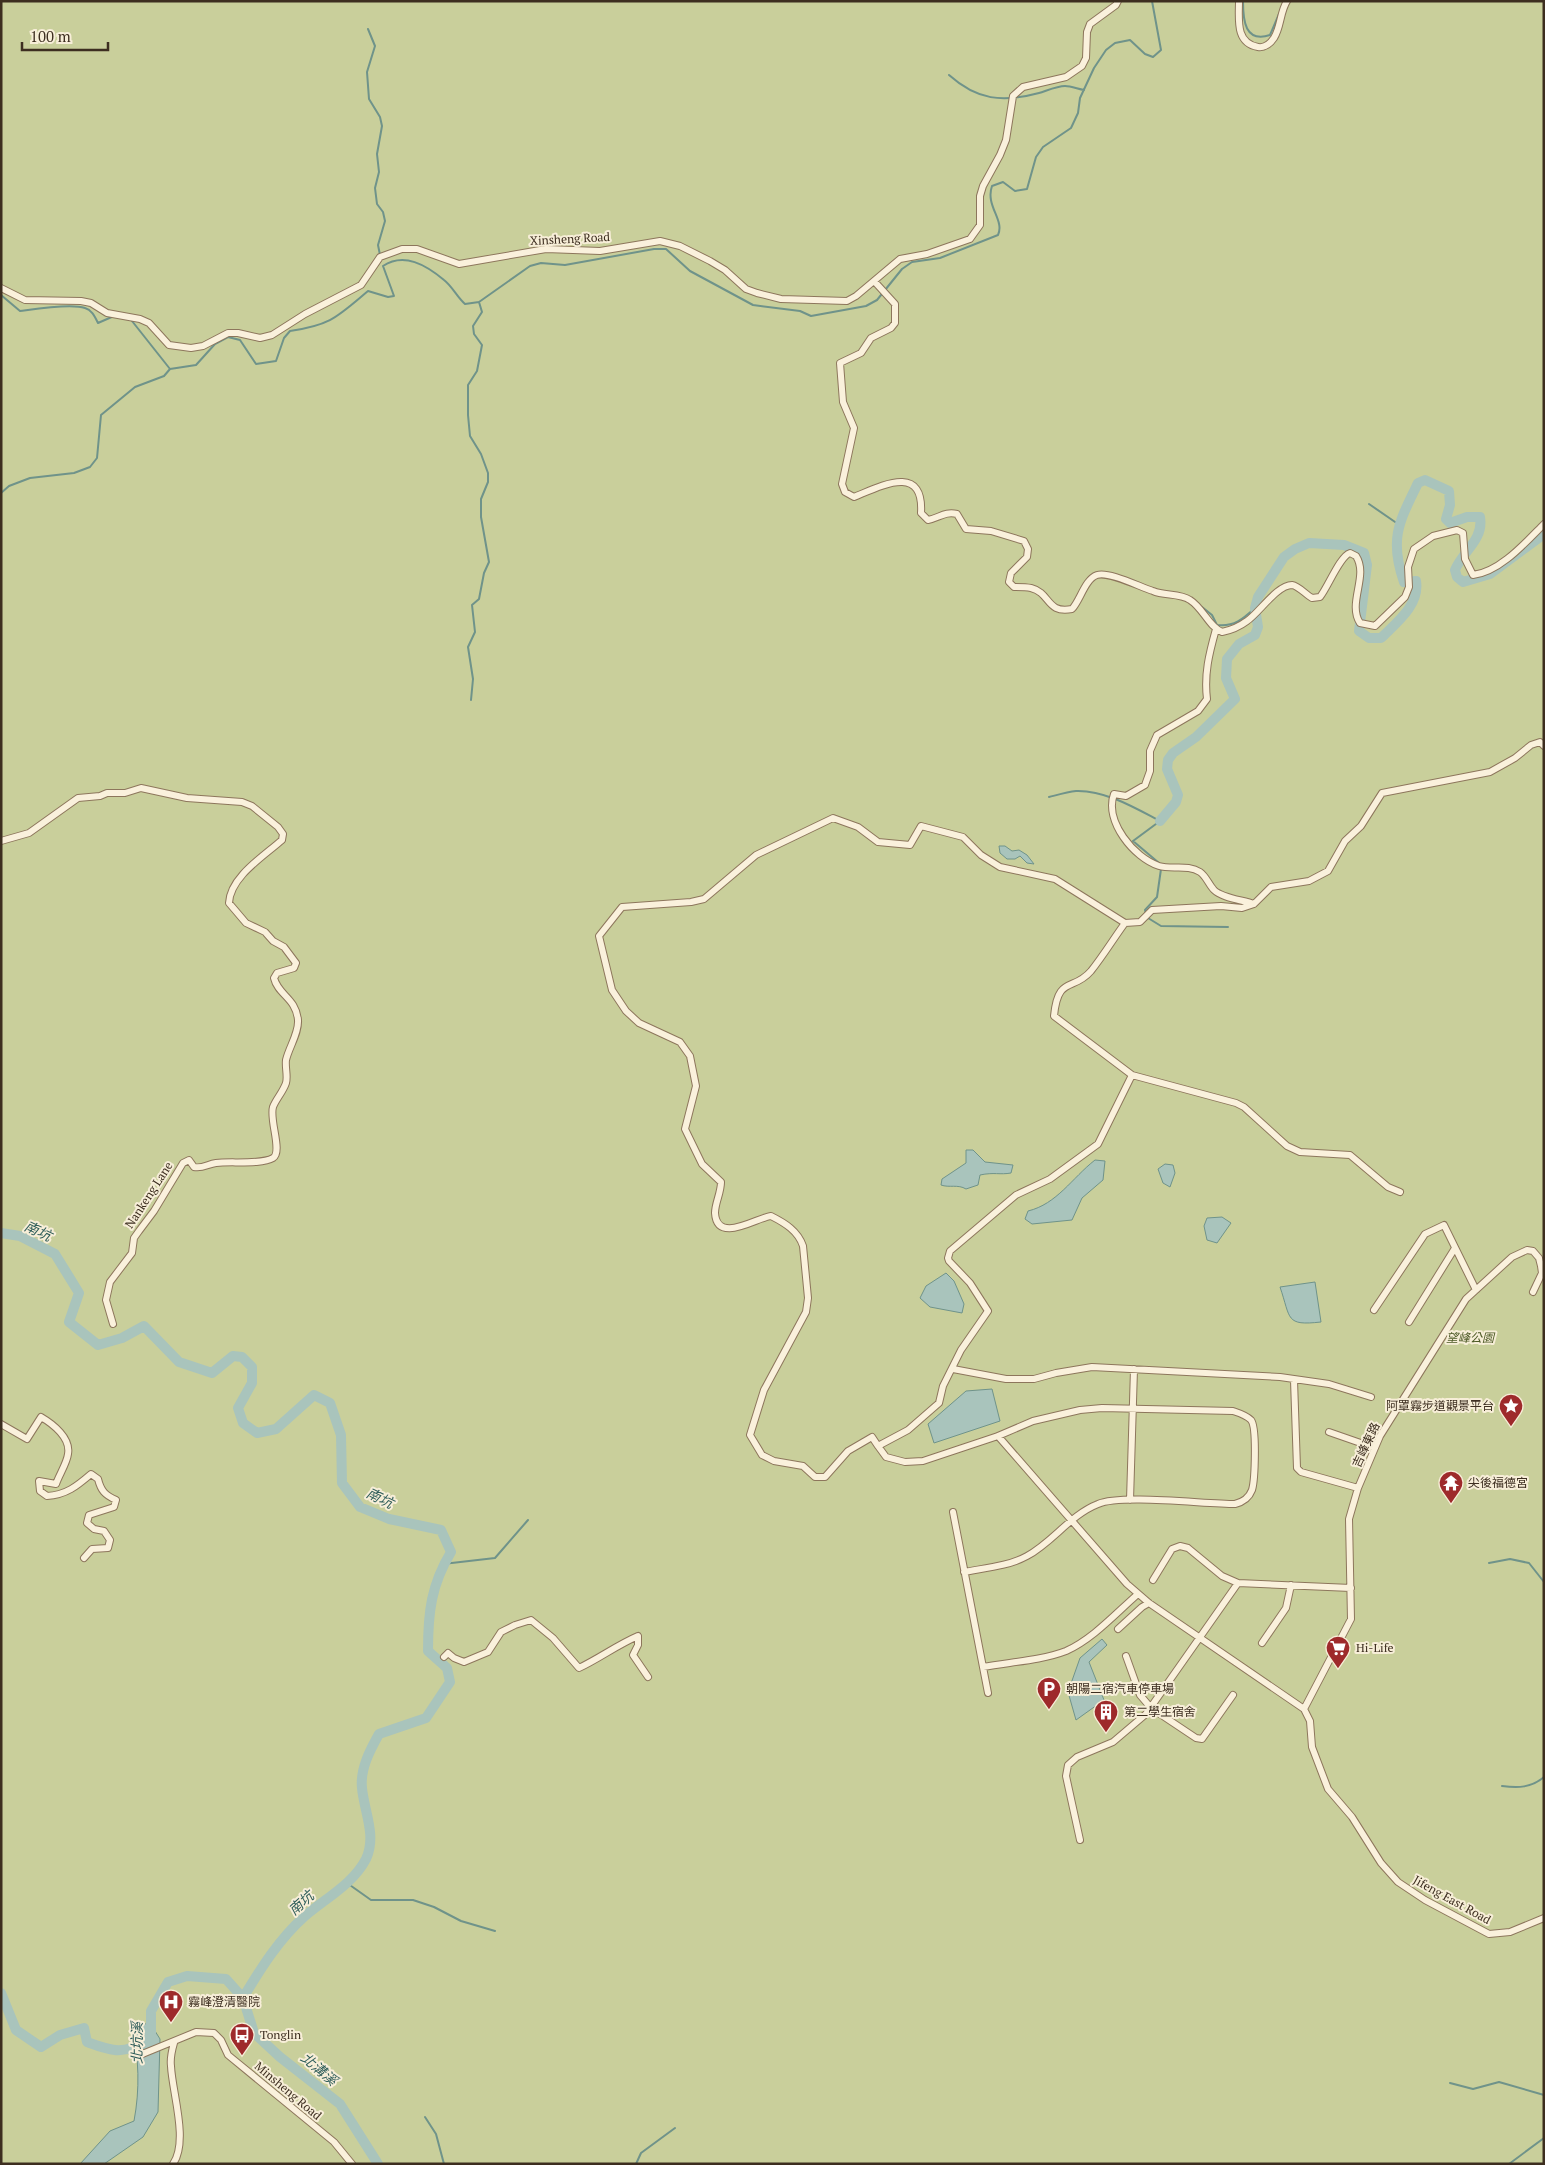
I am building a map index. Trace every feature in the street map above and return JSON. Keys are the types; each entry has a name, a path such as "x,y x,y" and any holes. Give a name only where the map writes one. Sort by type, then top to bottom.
{"street":[{"name":"Xinsheng Road","path":"1,288 25,300 81,301 111,314 150,323 169,345 179,348 203,346 228,334 238,333 260,338 272,336 305,314 361,285 382,256 402,249 417,248 459,264 546,249 600,251 660,241 680,246 710,261 725,270 746,289 781,299 847,301 900,260 928,254 970,238 980,225 980,196 1006,140 1012,99 1023,87 1066,77 1082,66 1086,58 1087,32 1090,24 1116,5 1118,1"},
{"path":"1239,1 1242,38 1247,44 1260,48 1273,40 1287,1"},
{"path":"874,281 896,304 895,323 890,328 871,338 861,353 843,361 839,368 843,402 854,428 842,484 846,492 854,497 893,481 907,482 911,484 922,498 921,513 928,520 946,512 953,513 957,514 966,529 992,531 1024,541 1028,549 1027,557 1011,573 1009,582 1014,587 1031,588 1040,592 1061,612 1072,609 1096,575 1108,575 1163,595 1189,599 1212,621 1216,629 1222,632 1238,628 1280,590 1287,586 1297,586 1312,598 1320,597 1343,557 1350,553 1356,556 1360,566 1355,616 1360,623 1375,626 1405,597 1409,587 1408,567 1414,549 1433,536 1457,530 1463,533 1464,557 1473,575 1498,564 1544,524"},
{"path":"1216,629 1206,667 1207,699 1198,711 1157,735 1150,751 1150,771 1145,785 1126,796 1114,794 1110,803 1117,830 1130,844 1157,865 1191,868 1201,872 1216,892 1254,904"},
{"path":"964,1572 1014,1562 1026,1557 1071,1522 1099,1503 1109,1500 1222,1504 1243,1502 1252,1489 1254,1430 1252,1420 1243,1414 1233,1412 1102,1408 1080,1410 1033,1421 998,1436 923,1461 906,1462 886,1457 872,1437 848,1451 825,1476 815,1477 803,1466 774,1461 762,1455 750,1435 764,1390 806,1312 808,1298 801,1239 786,1223 771,1216 735,1229 726,1228 719,1222 715,1213 721,1182 718,1177 702,1164 685,1129 696,1086 690,1056 680,1042 639,1023 626,1011 612,990 599,936 622,907 692,902 704,899 756,855 833,818 858,827 878,842 910,845 921,826 963,838 981,855 1000,867 1055,878 1125,923 1140,922 1150,912 1169,908 1221,906 1242,908 1254,904 1271,887 1308,881 1328,871 1345,841 1361,826 1382,793 1490,772 1516,758 1531,745 1540,742 1544,746"},
{"name":"Nankeng Lane","path":"1,841 29,833 78,798 100,796 108,793 125,793 141,788 187,798 242,802 252,806 278,826 283,834 282,840 251,867 230,890 229,903 246,923 265,932 273,941 284,947 296,963 294,968 277,973 274,978 276,986 295,1005 298,1022 286,1060 287,1082 273,1108 273,1129 278,1153 273,1158 235,1164 216,1163 200,1168 194,1168 188,1160 183,1163 134,1238 132,1253 110,1282 106,1300 113,1324"},
{"path":"1125,923 1089,973 1062,989 1056,1001 1054,1016 1132,1075 1236,1103 1244,1107 1287,1146 1300,1152 1350,1155 1388,1188 1400,1192"},
{"path":"878,1446 908,1430 935,1409 939,1403 943,1386 961,1350 988,1311 970,1283 949,1261 950,1251 1016,1195 1050,1179 1098,1144 1132,1075"},
{"path":"1374,1310 1425,1234 1444,1225 1476,1290"},
{"path":"1409,1322 1455,1248"},
{"name":"吉峰東路","path":"1304,1709 1351,1619 1349,1519 1358,1488 1380,1436 1466,1299 1512,1257 1527,1250 1533,1251 1539,1258 1541,1266 1542,1274 1533,1292"},
{"path":"952,1369 1006,1379 1034,1379 1056,1373 1092,1368 1280,1377 1329,1384 1371,1396"},
{"path":"1130,1500 1134,1369"},
{"path":"1294,1380 1297,1468 1301,1472 1358,1488"},
{"path":"1,1424 27,1440 41,1417 52,1423 66,1440 68,1453 56,1484 39,1482 40,1491 47,1496 60,1495 76,1487 91,1474 98,1479 100,1489 107,1496 116,1500 114,1507 89,1515 87,1524 94,1529 104,1530 110,1540 108,1548 92,1549 84,1558"},
{"path":"1329,1432 1375,1448"},
{"path":"998,1436 1107,1564 1138,1594 1304,1709 1310,1721 1312,1747 1328,1789 1352,1817 1381,1863 1398,1882 1425,1900 1489,1934 1510,1932 1544,1918"},
{"path":"953,1512 988,1693"},
{"path":"1153,1580 1172,1549 1180,1546 1188,1548 1222,1576 1238,1583 1350,1588"},
{"path":"1080,1840 1066,1776 1068,1765 1076,1757 1113,1742 1151,1708 1238,1583"},
{"path":"1262,1644 1286,1608 1291,1585"},
{"path":"982,1667 1048,1656 1066,1651 1081,1642 1138,1594"},
{"path":"1118,1629 1142,1607 1150,1603"},
{"path":"444,1657 448,1653 464,1662 488,1652 502,1632 514,1625 531,1620 553,1638 579,1668 601,1658 621,1643 638,1636 638,1645 633,1655 648,1677"},
{"path":"1126,1656 1140,1695 1151,1708 1180,1728 1202,1739 1233,1695"},
{"name":"Minsheng Road","path":"174,2043 196,2032 214,2033 221,2040 228,2055 334,2142 352,2164"},
{"path":"135,2057 166,2044 174,2043 170,2064 180,2128 179,2148 173,2164"}],"green space":[{"name":"望峰公園","path":"1,1 1544,1 1544,2164 1,2164"}],"water":[{"path":"999,846 1005,846 1012,851 1019,850 1027,855 1034,864 1027,863 1020,856 1015,859 1007,859 1000,853"},
{"path":"966,1150 973,1150 985,1162 1013,1165 1011,1173 980,1175 978,1185 966,1189 941,1185 942,1179 966,1163"},
{"path":"1095,1160 1105,1161 1103,1180 1082,1198 1072,1220 1032,1224 1025,1219 1028,1211 1038,1208 1056,1197"},
{"path":"1165,1164 1173,1165 1175,1173 1170,1187 1163,1183 1158,1169"},
{"path":"1222,1217 1231,1223 1217,1243 1207,1240 1204,1226 1207,1218"},
{"path":"946,1273 954,1281 964,1304 962,1313 930,1307 920,1298 926,1286"},
{"path":"1315,1282 1321,1322 1301,1323 1295,1321 1288,1313 1280,1287"},
{"path":"992,1389 1000,1421 934,1443 928,1424 966,1391"},
{"path":"1102,1639 1107,1645 1089,1662 1104,1700 1076,1720 1068,1692 1080,1658"},
{"name":"北坑溪","path":"150,2023 160,2039 158,2112 143,2137 104,2164 80,2164 110,2131 134,2121 138,2074 132,2026"}],"waterway":[{"path":"132,321 170,369 196,365 215,344 228,337 240,340 256,364 276,361 284,338 290,331 325,323 341,314 368,291 388,297 394,296 383,266 391,262 407,260 422,265 447,282 465,304 479,302 530,266 541,263 565,265 654,249 666,249 690,271 753,305 800,311 811,316 866,306 877,300 902,269 912,262 940,258 998,235 999,224 991,200 992,186 1003,182 1015,191 1027,189 1036,157 1043,147 1071,128 1078,113 1080,98 1094,68 1106,50 1115,43 1130,40 1145,54 1153,57 1161,50 1152,1"},
{"path":"1243,1 1245,23 1250,33 1255,36 1270,35 1279,14"},
{"path":"368,29 375,46 367,72 369,99 380,117 382,126 377,154 379,172 375,188 377,204 383,212 385,221 378,245 380,255"},
{"path":"949,75 970,90 991,97 1013,98 1026,96 1062,86 1084,90"},
{"path":"1,295 20,311 53,307 79,307 90,310 98,323 114,316"},
{"path":"471,700 473,679 468,647 475,632 472,605 479,599 484,573 489,562 481,517 481,499 488,482 488,473 481,454 470,436 468,415 468,385 477,371 482,345 474,334 473,326 482,312 479,302"},
{"path":"1,493 9,486 30,478 74,473 90,467 97,458 101,415 135,387 164,376 170,369"},
{"path":"1160,821 1176,802 1178,795 1167,769 1168,760 1173,753 1196,737 1235,699 1226,678 1227,659 1239,644 1255,635 1258,627 1255,608 1258,597 1284,557 1295,549 1309,543 1344,545 1364,553 1367,565 1359,631 1369,638 1381,638 1406,613 1411,606 1416,590 1416,581 1404,582 1397,554 1397,542 1401,520 1418,483 1425,480 1449,491 1450,505 1446,519 1450,523 1467,517 1480,517 1479,532 1476,539 1455,570 1457,577 1463,582 1490,574 1544,534"},
{"path":"1369,504 1398,524"},
{"path":"1202,607 1212,615 1217,625 1228,625 1238,621 1255,608"},
{"path":"1049,797 1076,791 1098,793 1120,801 1160,821"},
{"path":"1159,863 1133,841 1160,821"},
{"path":"1146,914 1145,910 1157,897 1161,869"},
{"path":"1148,918 1161,926 1228,927"},
{"name":"南坑","path":"1,1233 20,1236 55,1254 79,1293 69,1322 98,1345 122,1338 144,1326 179,1362 212,1373 233,1356 242,1357 252,1367 252,1383 238,1408 243,1423 257,1433 276,1429 314,1395 330,1403 341,1435 342,1483 360,1507 389,1519 441,1530 451,1552 439,1576 432,1600 428,1651 447,1668 450,1682 426,1718 379,1734 366,1760 362,1781 370,1832 369,1850 366,1859 361,1868 347,1883 305,1916 287,1934 243,1998"},
{"path":"443,1564 495,1558 528,1520"},
{"path":"1489,1563 1510,1559 1529,1563 1544,1582"},
{"path":"1502,1786 1524,1786 1539,1781 1544,1777"},
{"path":"347,1883 371,1900 413,1900 434,1907 461,1921 495,1931"},
{"name":"北溝溪","path":"151,2035 151,2011 168,1982 187,1976 226,1979 243,1998 254,2033 280,2057 340,2104 378,2164"},
{"path":"1,1993 16,2030 41,2047 60,2035 84,2028 87,2042 104,2048 124,2050 147,2039"},
{"path":"1450,2083 1473,2089 1499,2082 1544,2095"},
{"path":"425,2117 436,2134 444,2164"},
{"path":"636,2164 641,2153 675,2128"},
{"path":"1509,2164 1544,2138"}],"place":[{"name":"阿罩霧步道觀景平台","path":"1511,1427"},
{"name":"尖後福德宮","path":"1451,1504"},
{"name":"Hi-Life","path":"1338,1669"},
{"name":"朝陽二宿汽車停車場","path":"1049,1710"},
{"name":"第二學生宿舍","path":"1106,1733"},
{"name":"霧峰澄清醫院","path":"171,2023"},
{"name":"Tonglin","path":"242,2056"}]}
